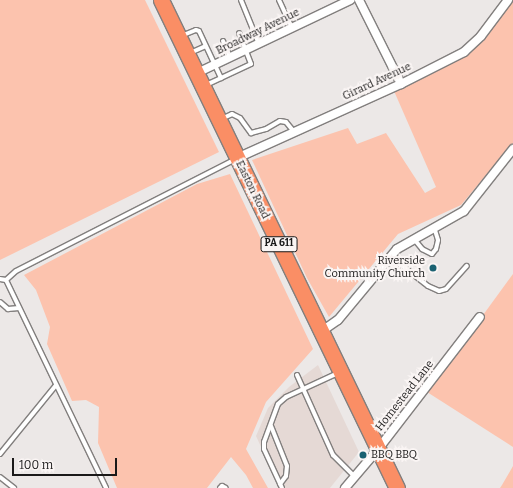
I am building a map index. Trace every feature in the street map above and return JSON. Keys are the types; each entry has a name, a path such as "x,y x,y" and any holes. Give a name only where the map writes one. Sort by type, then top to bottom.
{"highway":[{"name":"Easton Road","path":"161,0 342,371 397,488"}],"street":[{"name":"Broadway Avenue","path":"200,80 215,65 350,0"},
{"path":"358,0 401,84"},
{"name":"Girard Avenue","path":"237,158 401,84 464,52 481,36 508,0"},
{"path":"322,331 338,320 398,249 414,238 464,211 513,149"},
{"name":"Homestead Lane","path":"346,488 379,448 480,317"}],"lane":[{"path":"240,0 259,44"},
{"path":"279,0 292,28"},
{"path":"179,36 196,30 199,31 221,78"},
{"path":"200,80 221,78 251,64 239,33"},
{"path":"223,41 230,58"},
{"path":"188,54 206,46"},
{"path":"219,120 232,114 240,118 251,133 266,129 280,121 286,122 294,132"},
{"path":"6,280 16,271 237,158"},
{"path":"414,238 422,249 432,254 436,249 438,240 434,227"},
{"path":"390,257 428,286 439,291 446,289 468,266"},
{"path":"0,279 6,280"},
{"path":"6,280 106,488"},
{"path":"0,302 8,309 19,308"},
{"path":"281,486 264,449 264,442 278,404 286,397 342,371"},
{"path":"297,375 333,455 355,477"},
{"path":"0,454 56,385"},
{"path":"271,426 287,466 286,476 281,486"},
{"path":"0,477 14,488"},
{"path":"220,488 222,486 226,488"}],"shaded area":[{"path":"0,0 145,0 219,152 0,260"},
{"path":"509,0 513,0 513,143 461,205 398,234 329,317 307,278 252,160 348,128 357,144 386,133 425,193 436,187 394,91 442,67 482,42"},
{"path":"230,174 313,349 266,402 246,449 268,488 253,488 246,475 231,457 207,488 117,488 98,443 99,407 86,400 72,401 47,344 50,327 36,290 24,275 197,184"},
{"path":"513,274 513,447 427,392"},
{"path":"318,365 359,452 330,488 280,488 256,436 268,408 289,387"},
{"path":"513,466 513,488 500,488 502,485"}],"place":[{"name":"Riverside Community Church","path":"433,268"},
{"name":"BBQ BBQ","path":"363,455"}]}
